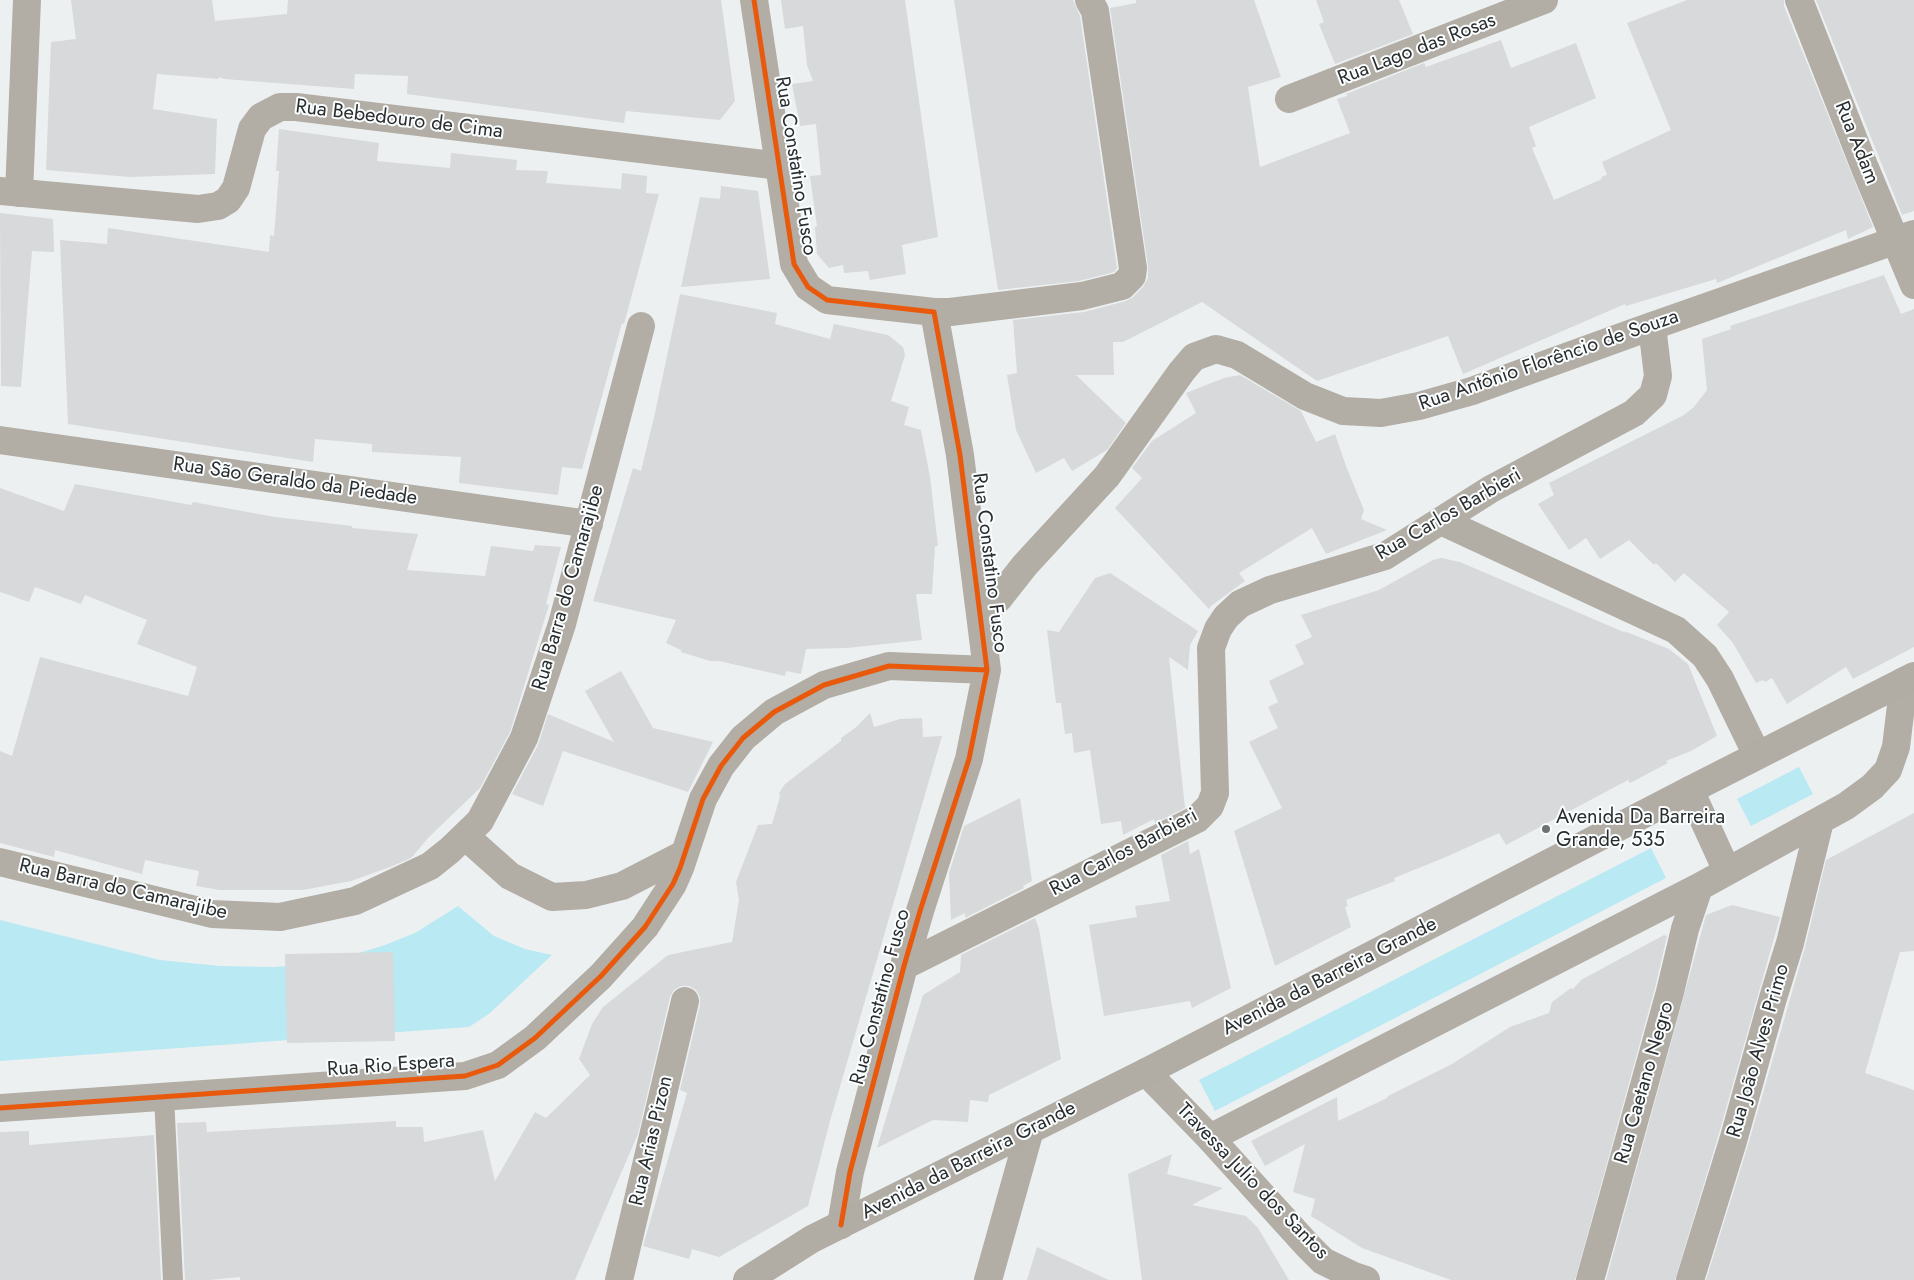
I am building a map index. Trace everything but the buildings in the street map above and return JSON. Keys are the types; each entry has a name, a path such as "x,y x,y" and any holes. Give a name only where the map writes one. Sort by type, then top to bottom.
{"main road":[{"name":"Avenida da Barreira Grande","path":"748,1280 812,1239 1146,1072 1757,755 1909,679"}],"street":[{"path":"10,192 27,0"},
{"name":"Rua Constatino Fusco","path":"754,0 794,264 808,287 827,300 934,312 960,455 987,670 970,759 920,910 904,966 850,1172 841,1224"},
{"path":"934,312 970,310 1082,296 1122,286 1132,276 1133,268 1095,11 1089,0"},
{"name":"Rua Lago das Rosas","path":"1289,99 1544,0"},
{"name":"Rua Adam","path":"1800,0 1904,237 1914,285"},
{"name":"Rua Bebedouro de Cima","path":"10,192 198,209 218,206 228,200 236,188 252,129 261,117 280,107 296,107 780,166"},
{"name":"Rua Antônio Florêncio de Souza","path":"981,616 1107,476 1194,357 1216,349 1237,355 1306,396 1343,411 1381,413 1419,406 1472,391 1904,237"},
{"name":"Rua Barra do Camarajibe","path":"0,862 212,914 280,917 355,901 430,866 450,850 480,820 524,738 562,624 641,326"},
{"name":"Rua Carlos Barbieri","path":"904,966 1197,819 1210,806 1215,793 1211,648 1218,629 1226,617 1240,604 1270,590 1385,556 1491,489 1634,413 1653,395 1658,376 1652,326"},
{"name":"Rua São Geraldo da Piedade","path":"0,440 589,524"},
{"path":"1441,521 1676,630 1705,656 1720,679 1757,755"},
{"path":"465,836 510,876 552,897 586,895 622,886 684,854 704,799 721,766 743,738 774,712 824,685 889,666 987,670"},
{"path":"1210,1138 1700,887 1846,806 1872,787 1888,770 1896,747 1909,679"},
{"path":"1690,790 1727,871"},
{"name":"Rua João Alves Primo","path":"1690,1280 1733,1142 1790,943 1820,821"},
{"name":"Rua Rio Espera","path":"0,1108 465,1076 498,1065 535,1038 601,976 645,927 673,884 684,854"},
{"name":"Rua Caetano Negro","path":"1590,1280 1670,992 1685,929 1700,887"},
{"name":"Rua Arias Pizon","path":"619,1280 685,1001"},
{"name":"Travessa Julio dos Santos","path":"1146,1072 1210,1138 1308,1246 1320,1270 1366,1280"},
{"path":"988,1280 1030,1130"}],"lane":[{"path":"164,1096 173,1280"}],"shaded area":[{"path":"1799,767 1813,794 1751,826 1737,799"},
{"path":"1651,848 1666,878 1215,1111 1199,1080"},
{"path":"458,906 494,936 525,949 552,955 490,1013 469,1027 0,1061 0,920 160,960 220,966 274,967 300,965 356,954 385,945 415,933"}],"cycle path":[{"path":"754,0 794,264 808,287 827,300 934,312 960,455 987,670 969,759 904,966 850,1172 841,1225"},
{"path":"0,1108 465,1076 498,1065 535,1038 601,976 645,927 673,884 703,799 721,766 743,738 774,712 824,685 889,666 987,670"}],"place":[{"name":"Avenida Da Barreira Grande, 535","path":"1546,829"}]}
